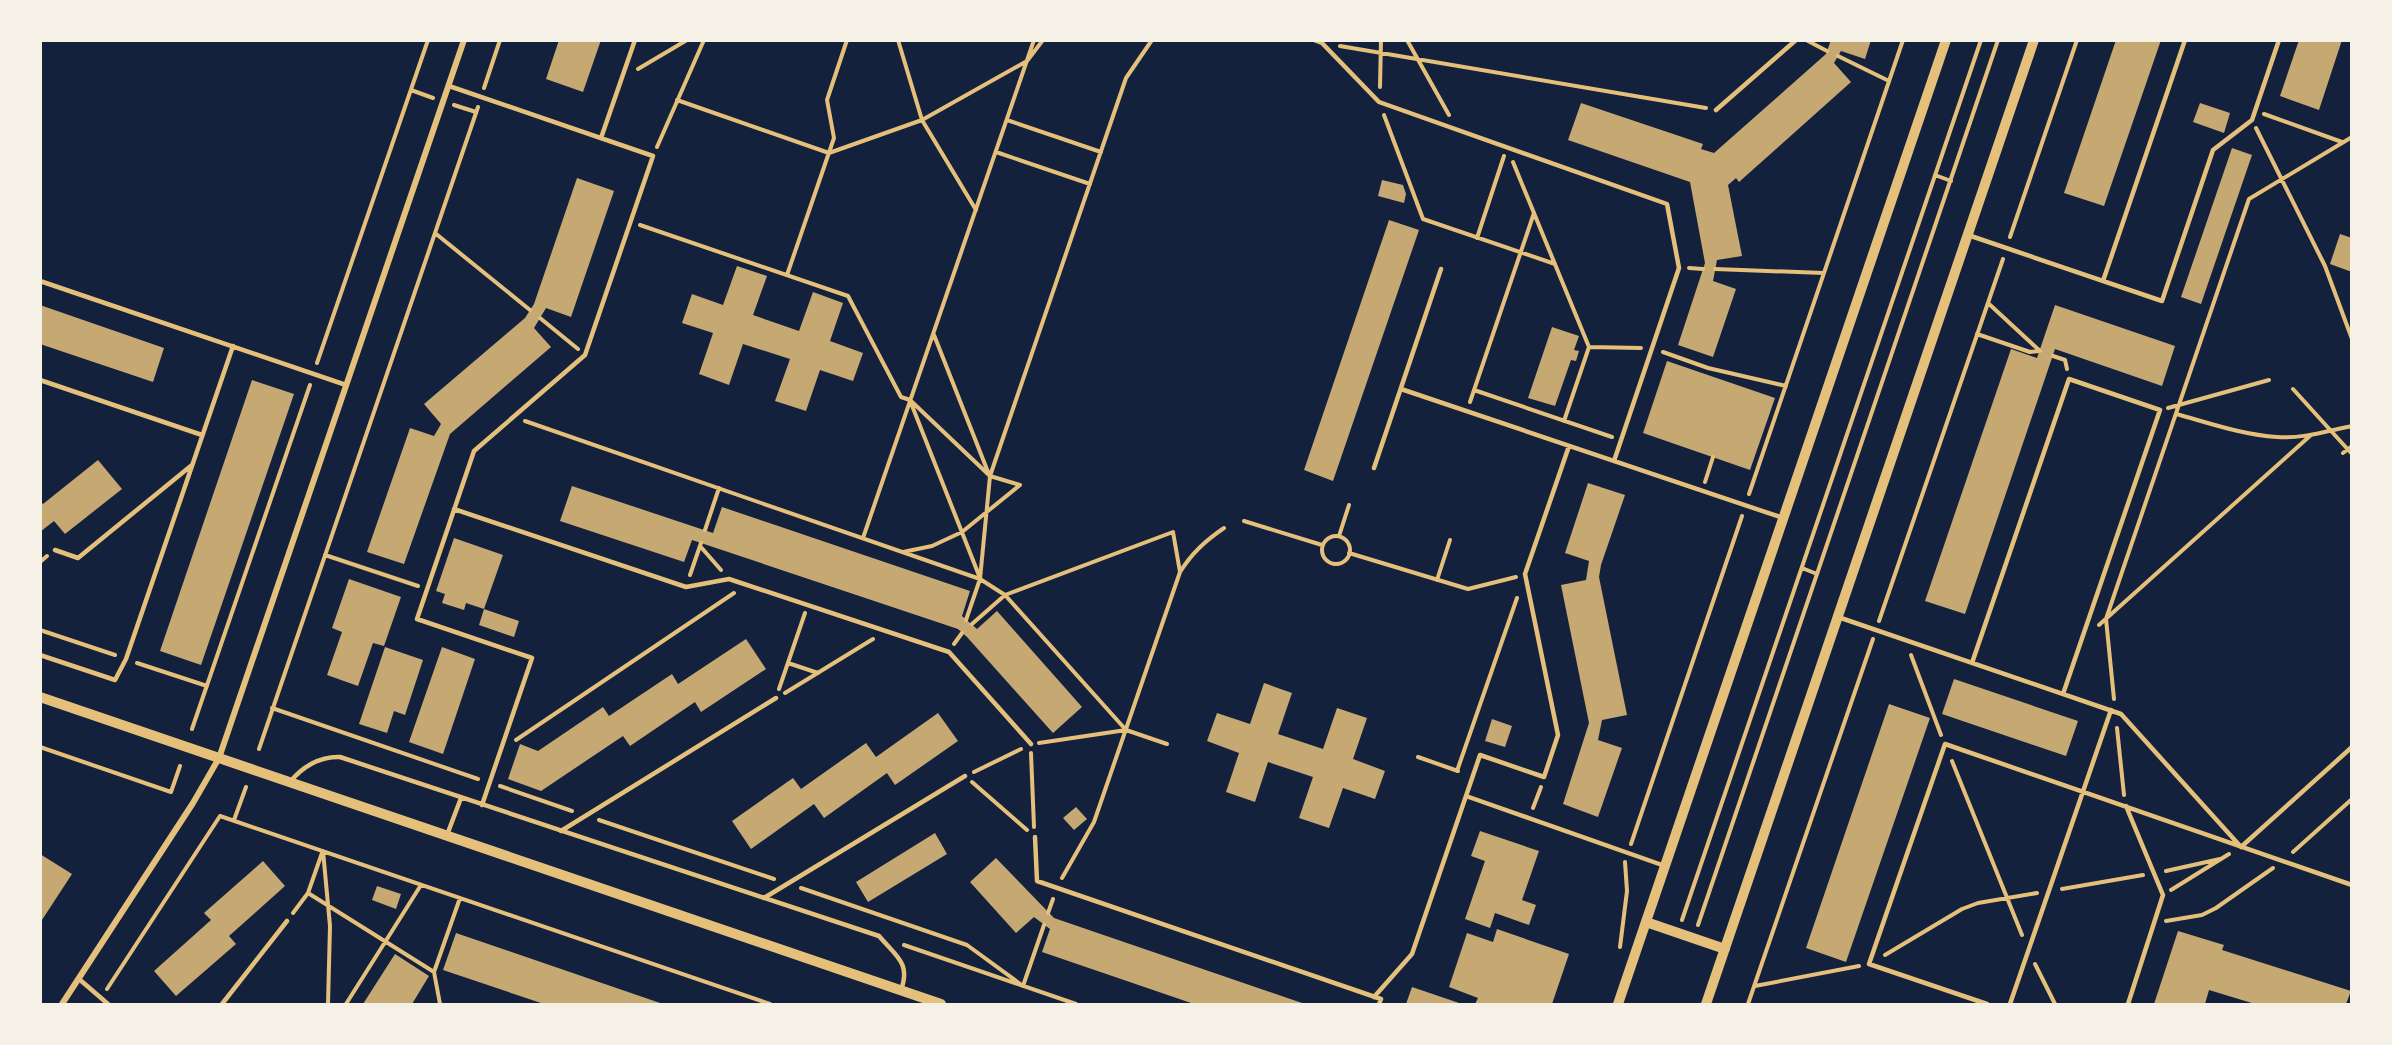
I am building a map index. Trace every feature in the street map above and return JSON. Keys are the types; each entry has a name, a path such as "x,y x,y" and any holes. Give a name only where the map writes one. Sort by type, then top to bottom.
{"street":[{"path":"62,1005 194,803 219,758 464,40"},
{"path":"1618,1005 1946,40"},
{"path":"1706,1005 2034,40"},
{"path":"40,697 941,1005"},
{"path":"1646,922 1725,948"}],"lane":[{"path":"601,138 635,40"},
{"path":"1314,40 1322,43 1379,102 1667,204 1679,268 1614,461"},
{"path":"1716,110 1796,40"},
{"path":"2103,280 2185,40"},
{"path":"1968,235 2162,301 2213,150 2252,120 2279,40"},
{"path":"449,86 653,156 585,355 474,451 417,619 532,658 482,805"},
{"path":"1374,468 1441,269"},
{"path":"40,281 346,385"},
{"path":"40,655 115,680 126,659 233,346"},
{"path":"1972,663 2069,379 2160,410 2063,694"},
{"path":"40,380 202,435"},
{"path":"1401,389 1783,518"},
{"path":"1374,997 1412,954 1480,755 1544,777 1558,735 1525,574 1569,446"},
{"path":"55,550 78,558 192,465"},
{"path":"454,509 686,587 729,579 949,652 1030,744"},
{"path":"1838,617 2121,714 2241,847"},
{"path":"561,831 776,698"},
{"path":"2010,1005 2111,710"},
{"path":"1987,1005 1869,964 1945,744 2352,885"},
{"path":"2241,847 2352,747"},
{"path":"290,782 299,771 316,761 332,756 340,757 879,936 904,966 906,973 900,991"},
{"path":"764,898 965,776"},
{"path":"1466,796 1665,866"},
{"path":"447,835 461,798"},
{"path":"2126,806 2163,895 2128,1005"},
{"path":"1035,837 1037,881 1381,999 1379,1005"},
{"path":"222,1005 287,921"},
{"path":"79,979 108,1005"}],"path":[{"path":"259,750 500,40"},
{"path":"622,78 687,40"},
{"path":"653,156 704,40"},
{"path":"787,275 834,138 827,100 847,40"},
{"path":"898,40 922,120 976,210"},
{"path":"862,538 1034,40"},
{"path":"677,100 830,153 922,120 1027,61 1043,40"},
{"path":"966,620 980,579 990,476 1126,78 1152,40"},
{"path":"1381,40 1379,102 1424,219 1555,264"},
{"path":"1407,40 1456,129"},
{"path":"1807,40 1827,51"},
{"path":"1618,957 1627,891 1624,864 1903,40"},
{"path":"1678,932 1981,40"},
{"path":"1694,938 1998,40"},
{"path":"1748,1005 2077,40"},
{"path":"1322,43 1716,110"},
{"path":"1838,56 1889,81"},
{"path":"2255,111 2343,142"},
{"path":"1007,120 1101,152"},
{"path":"2252,120 2325,266 2352,339"},
{"path":"2106,619 2249,199 2352,137"},
{"path":"1477,238 1507,147"},
{"path":"1507,147 1589,347 1564,421"},
{"path":"996,152 1090,184"},
{"path":"1935,175 1951,181"},
{"path":"1467,411 1534,213"},
{"path":"630,222 848,296 901,397 910,400 990,476 1020,485 962,532 932,546 903,552"},
{"path":"435,233 530,310"},
{"path":"1715,269 1824,273"},
{"path":"1977,334 2030,352 2040,351 1988,303"},
{"path":"540,318 585,355"},
{"path":"933,333 990,476"},
{"path":"1589,347 1652,348 1708,368 1786,386"},
{"path":"2053,356 2065,360"},
{"path":"2160,410 2269,380"},
{"path":"2293,389 2352,454"},
{"path":"1474,390 1622,440"},
{"path":"910,400 980,579"},
{"path":"2160,410 2245,432 2278,437 2311,435 2352,426"},
{"path":"513,417 980,579 1005,595 1126,730"},
{"path":"2082,640 2311,435"},
{"path":"1702,491 1713,457"},
{"path":"705,530 719,488"},
{"path":"1339,536 1349,505"},
{"path":"1244,521 1322,545"},
{"path":"1057,888 1094,822 1180,572 1192,554 1224,528"},
{"path":"972,624 1005,595 1173,532 1180,572"},
{"path":"1331,536 1339,536 1347,541 1349,553 1345,561 1332,563 1322,554 1322,545 1331,536"},
{"path":"1437,580 1450,540"},
{"path":"686,587 700,544 729,579"},
{"path":"1349,553 1468,589 1525,574"},
{"path":"325,555 427,589"},
{"path":"1802,568 1817,574"},
{"path":"1457,771 1525,574"},
{"path":"500,750 747,584"},
{"path":"776,698 807,605"},
{"path":"776,698 885,631"},
{"path":"1905,640 2029,951 2055,1005"},
{"path":"788,663 818,673"},
{"path":"192,729 207,686"},
{"path":"272,708 968,945 1023,987"},
{"path":"1035,837 965,776 1030,744 1126,730 1167,744"},
{"path":"1030,744 1035,837"},
{"path":"40,747 171,792 180,766"},
{"path":"1418,757 1473,776"},
{"path":"1530,819 1544,777"},
{"path":"234,820 246,787"},
{"path":"2154,924 2202,915 2217,908 2282,861 2352,799"},
{"path":"101,999 220,816 770,1005"},
{"path":"2163,895 2241,847"},
{"path":"287,921 308,893 323,851"},
{"path":"323,851 330,907 328,1005"},
{"path":"346,1005 421,885"},
{"path":"308,893 434,972"},
{"path":"440,1005 434,972 460,898"},
{"path":"1023,987 1044,925"},
{"path":"879,936 1076,1005"},
{"path":"1754,986 1869,964"}],"building":[{"path":"559,40 601,40 583,92 546,79"},
{"path":"1831,40 1871,40 1865,59 1841,51 1834,63 1851,82 1739,182 1736,178 1728,185 1742,256 1717,260 1713,281 1736,289 1713,357 1678,345 1705,263 1690,182 1568,140 1581,103 1703,144 1701,149 1714,153 1826,54"},
{"path":"2116,40 2161,40 2104,206 2064,193"},
{"path":"2299,40 2342,40 2319,110 2280,96"},
{"path":"2200,103 2230,113 2224,133 2193,122"},
{"path":"2232,148 2252,155 2201,304 2181,297"},
{"path":"577,178 614,191 571,317 546,308 534,328 551,347 450,434 404,564 367,552 410,428 434,436 441,424 424,404 525,318 534,304"},
{"path":"1382,180 1403,185 1406,194 1404,203 1378,196"},
{"path":"1389,220 1419,230 1333,481 1304,470"},
{"path":"2340,234 2352,238 2352,272 2330,264"},
{"path":"737,266 767,276 753,315 799,331 813,292 843,303 830,341 863,353 853,381 820,370 806,411 775,401 790,359 743,344 729,385 699,374 713,333 682,323 692,294 723,305"},
{"path":"40,305 164,348 153,382 40,344"},
{"path":"2055,305 2175,346 2162,386 2055,349 1965,614 1925,601 2011,349 2037,358"},
{"path":"1552,327 1579,336 1574,350 1579,351 1576,361 1571,360 1555,406 1528,398"},
{"path":"1667,361 1775,398 1750,470 1643,433"},
{"path":"252,380 294,394 201,665 160,651"},
{"path":"98,460 122,489 65,534 54,521 40,532 40,501 43,504"},
{"path":"1588,483 1625,495 1599,577 1627,715 1602,720 1598,740 1622,748 1598,817 1563,804 1589,723 1561,585 1586,580 1589,561 1565,553"},
{"path":"572,486 713,533 722,507 970,591 962,616 977,629 997,611 1082,707 1053,733 958,629 692,540 684,562 560,521"},
{"path":"454,538 503,555 484,609 466,603 464,610 442,603 445,594 436,591"},
{"path":"349,579 401,597 384,646 373,643 358,686 327,675 342,632 332,628"},
{"path":"484,609 519,621 514,637 479,625"},
{"path":"746,639 766,669 701,712 695,702 630,746 623,736 541,791 508,779 520,744 538,751 603,707 609,716 672,674 678,684"},
{"path":"385,647 423,660 405,715 394,711 387,733 359,724"},
{"path":"442,647 475,659 443,754 409,742"},
{"path":"1954,679 2078,721 2066,756 1942,714"},
{"path":"1264,683 1292,693 1278,734 1323,749 1337,708 1367,718 1353,759 1385,771 1375,799 1343,788 1329,828 1299,818 1313,777 1268,762 1255,802 1226,792 1239,753 1207,741 1217,713 1250,724"},
{"path":"1889,704 1930,718 1846,962 1806,948"},
{"path":"938,713 958,741 895,785 887,773 824,818 814,804 751,849 732,821 793,778 801,789 866,743 876,757"},
{"path":"1492,719 1512,726 1505,747 1485,741"},
{"path":"1076,807 1087,819 1074,830 1063,818"},
{"path":"1480,831 1539,851 1522,900 1536,905 1529,925 1495,913 1490,928 1465,919 1485,861 1471,856"},
{"path":"935,833 947,854 868,902 856,882"},
{"path":"40,854 72,874 40,923"},
{"path":"996,858 1054,918 1305,1004 1194,1004 1042,952 1050,929 1034,917 1016,933 970,882"},
{"path":"263,861 285,886 229,936 236,944 176,996 154,971 211,920 204,913"},
{"path":"377,886 401,894 396,909 372,900"},
{"path":"1497,929 1569,954 1552,1004 1475,1004 1478,998 1449,987 1467,933 1493,942"},
{"path":"2178,931 2224,945 2222,950 2351,991 2346,1004 2255,1004 2209,990 2205,1004 2154,1004"},
{"path":"456,933 663,1004 544,1004 443,970"},
{"path":"395,954 429,976 412,1004 363,1004"},
{"path":"1412,987 1462,1004 1406,1004"}]}
